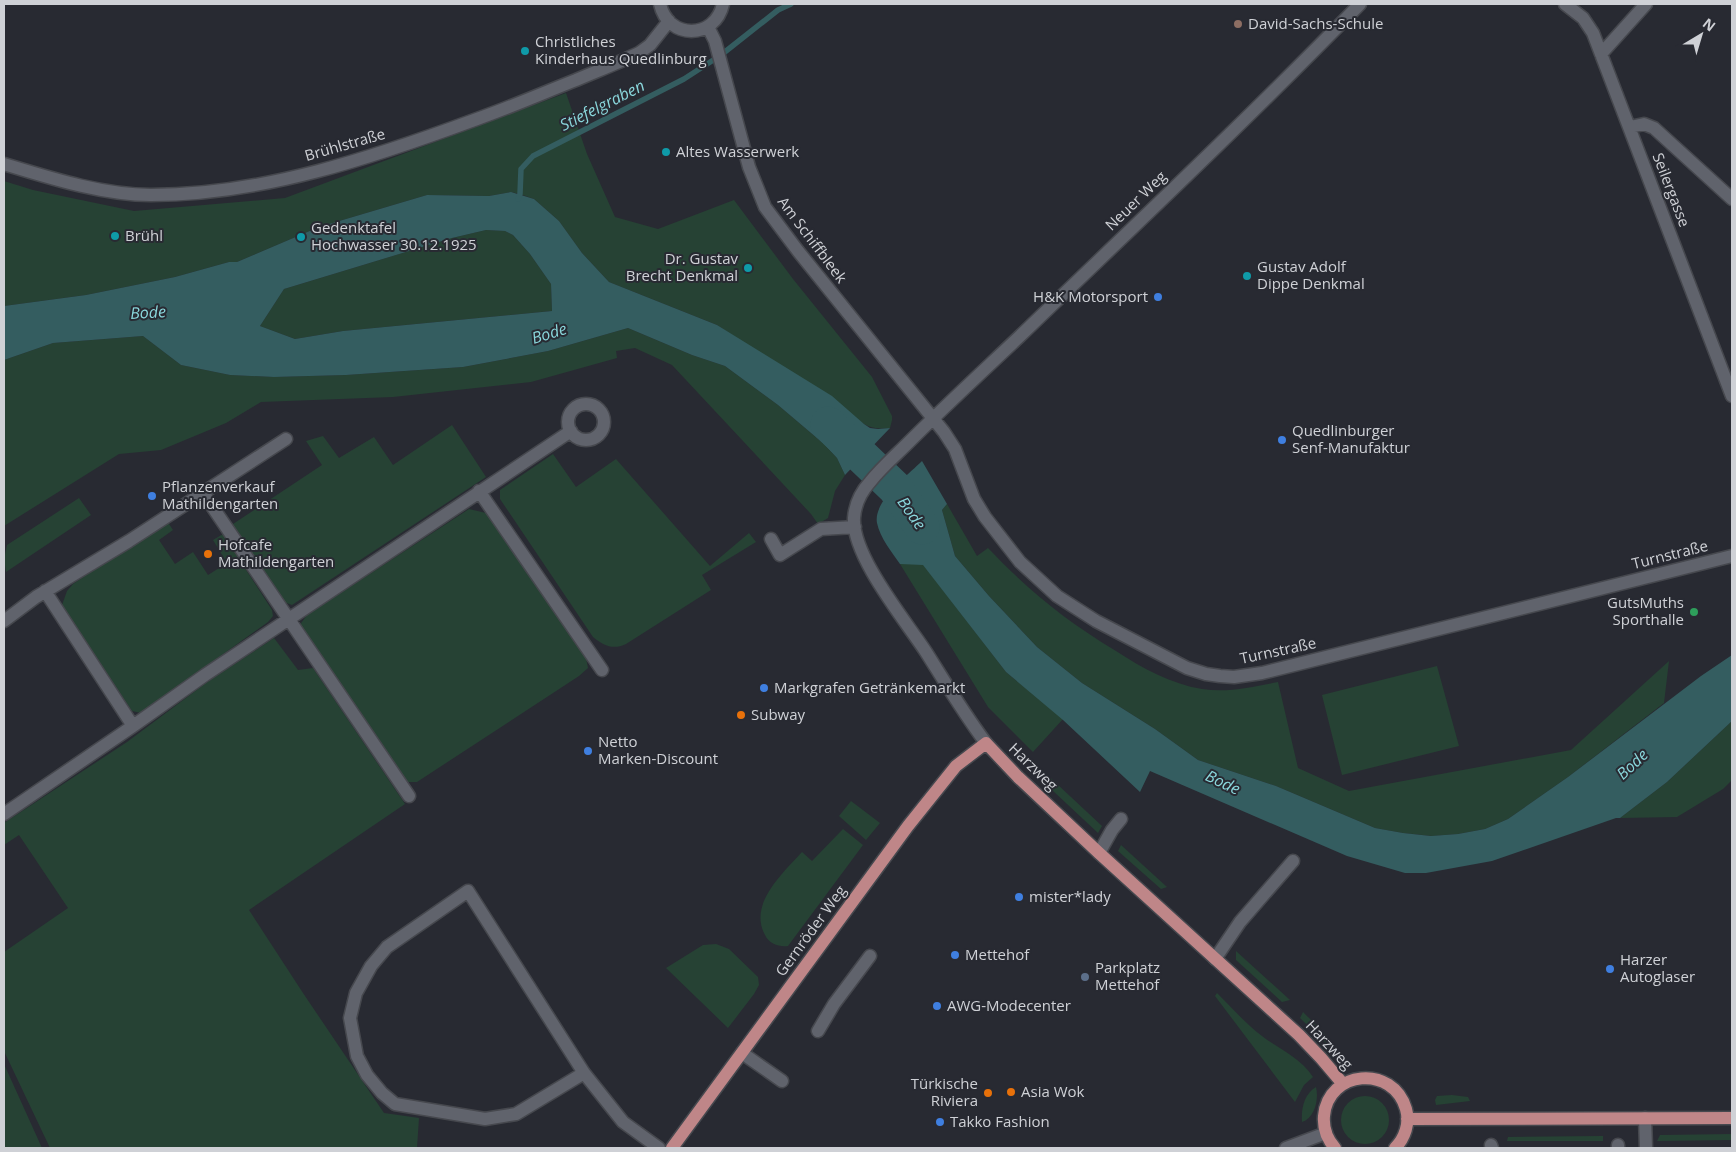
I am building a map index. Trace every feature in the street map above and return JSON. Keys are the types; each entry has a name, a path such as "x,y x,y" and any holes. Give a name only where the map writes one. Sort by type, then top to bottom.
{"main road":[{"name":"Harzweg","path":"986,743 1018,777 1299,1035 1343,1084"},
{"name":"Gernröder Weg","path":"672,1148 908,826 956,766 986,743"},
{"path":"1336,1148 1326,1133 1324,1121 1327,1103 1334,1092 1343,1084 1364,1078 1375,1079 1394,1089 1406,1108 1405,1133 1395,1148"},
{"path":"1407,1119 1732,1118"}],"street":[{"path":"660,4 669,22 687,31 708,27 719,15 723,4"},
{"name":"Neuer Weg","path":"933,418 1154,206 1360,4"},
{"name":"Seilergasse","path":"1565,4 1577,12 1588,25 1601,54 1732,396"},
{"path":"1601,54 1646,4"},
{"name":"Brühlstraße","path":"4,164 50,178 125,194 152,195 207,192 278,181 358,160 510,107 639,53 650,45 669,22"},
{"name":"Am Schiffbleek","path":"708,27 715,41 749,167 765,207 798,251 933,418"},
{"path":"1630,127 1644,124 1654,128 1732,199"},
{"path":"771,539 780,556 821,528 854,523 856,504 867,486 933,418"},
{"name":"Turnstraße","path":"933,418 955,449 974,499 985,517 1008,548 1038,580 1070,605 1096,621 1170,660 1206,674 1234,677 1262,673 1732,556"},
{"path":"4,814 288,618 571,431"},
{"path":"4,621 45,591 129,541 286,439"},
{"path":"479,491 602,670"},
{"path":"204,493 409,796"},
{"name":"Harzweg","path":"854,523 865,556 885,593 924,649 971,724 986,743"},
{"path":"45,591 134,726"},
{"path":"1100,853 1112,830 1121,819"},
{"path":"1215,959 1240,922 1293,861"},
{"path":"584,1072 516,1114 485,1119 395,1104 382,1093 367,1075 358,1056 350,1018 356,993 371,966 387,947 468,892 584,1072 623,1122 659,1148"},
{"path":"818,1031 834,1004 870,956"},
{"path":"742,1053 782,1081"},
{"path":"1645,1118 1646,1148"},
{"path":"1286,1148 1326,1133"}],"shaded area":[{"path":"566,93 587,154 615,217 658,229 734,200 793,279 872,377 892,416 890,428 870,427 864,424 717,325 609,282 582,253 559,221 534,199 511,192 489,196 427,195 319,227 237,262 229,262 175,277 86,295 4,306 4,181 33,190 134,211 285,198"},
{"path":"486,230 505,231 513,235 530,254 551,284 552,311 343,331 295,339 260,326 284,289 452,238"},
{"path":"628,328 692,355 725,366 778,405 824,444 837,458 845,475 835,491 828,518 818,524 811,514 672,365 635,348 616,351 617,358 531,382 393,397 261,402 226,423 161,450 119,454 4,526 4,360 53,343 143,336 181,365 230,375 274,377 346,375 463,367 548,351"},
{"path":"452,425 486,477 292,605 284,602 230,526 322,465 306,441 323,436 339,458 374,437 393,465"},
{"path":"553,454 576,487 616,459 710,566 749,533 756,542 702,575 711,590 626,644 617,647 605,645 593,637 500,499 500,490"},
{"path":"79,498 91,515 6,572 4,559 7,545"},
{"path":"947,504 977,556 988,548 1018,578 1064,616 1146,669 1190,687 1212,690 1240,689 1278,682 1298,768 1349,791 1571,750 1669,661 1664,703 1568,777 1508,819 1485,829 1432,836 1375,828 1276,786 1198,760 1155,729 1082,683 1037,647 989,596 955,556 942,510"},
{"path":"469,509 486,513 586,658 588,668 579,676 417,782 405,782 299,626 307,615"},
{"path":"167,521 173,530 159,540 175,564 193,552 208,575 227,563 213,540 223,534 272,610 273,616 268,622 141,713 132,711 62,605 67,591 73,584"},
{"path":"900,564 923,564 1006,672 1063,719 1033,752 988,707"},
{"path":"274,638 298,670 313,668 405,804 249,910 384,1113 419,1118 417,1148 50,1148 4,1051 4,952 68,908 19,835 4,845 4,823 127,742 206,683"},
{"path":"1437,666 1459,746 1342,775 1322,695"},
{"path":"1732,721 1732,780 1723,789 1677,817 1620,818 1667,782"},
{"path":"1041,769 1102,826 1098,833 1036,775"},
{"path":"851,801 880,823 866,840 839,816"},
{"path":"843,829 863,845 788,946 772,943 765,935 761,923 764,901 770,890 777,879 802,852 812,861"},
{"path":"1121,845 1167,887 1161,889 1118,851"},
{"path":"716,944 729,949 758,977 759,985 754,994 728,1028 666,968 703,945"},
{"path":"1236,951 1290,1000 1282,1002 1236,960"},
{"path":"1217,993 1250,1026 1296,1059 1308,1070 1313,1077 1304,1085 1295,1102 1215,996"},
{"path":"1303,1012 1327,1036 1334,1048 1333,1050 1300,1018"},
{"path":"4,1064 42,1148 4,1148"},
{"path":"1316,1087 1315,1108 1310,1117 1302,1122 1304,1102"},
{"path":"1365,1096 1374,1098 1382,1103 1387,1111 1389,1120 1387,1129 1382,1137 1374,1142 1365,1144 1356,1142 1348,1137 1343,1129 1341,1120 1343,1111 1348,1103 1356,1098"},
{"path":"1437,1096 1468,1097 1470,1101 1436,1105 1435,1100"},
{"path":"1732,1134 1732,1140 1657,1141 1660,1135"},
{"path":"1603,1136 1603,1141 1507,1141 1508,1137"}],"water":[{"path":"511,192 534,199 559,221 582,253 609,282 717,325 832,396 870,428 890,428 845,475 837,458 824,444 778,405 725,366 692,355 628,328 548,351 463,367 346,375 274,377 230,375 181,365 143,336 53,343 4,360 4,306 86,295 175,277 229,262 237,262 319,227 427,195 489,196","holes":["486,230 505,231 513,235 530,254 551,284 552,311 343,331 295,339 260,326 284,289 452,238"]},
{"path":"922,461 947,504 942,510 955,556 989,596 1037,647 1082,683 1155,729 1198,760 1276,786 1375,828 1431,836 1485,829 1508,819 1568,777 1701,676 1732,655 1732,721 1667,782 1620,818 1492,861 1426,873 1405,873 1347,856 1150,771 1140,792 1063,720 1006,672 923,565 900,564 887,545 877,523 880,506 893,489"}],"waterway":[{"name":"Stiefelgraben","path":"518,199 521,169 533,156 684,79 721,55 778,10 791,4"},
{"name":"Bode","path":"828,424 895,488 922,527"}],"place":[{"name":"David-Sachs-Schule","path":"1238,24"},
{"name":"Christliches Kinderhaus Quedlinburg","path":"525,51"},
{"name":"Altes Wasserwerk","path":"666,152"},
{"name":"Brühl","path":"115,236"},
{"name":"Gedenktafel Hochwasser 30.12.1925","path":"301,237"},
{"name":"Dr. Gustav Brecht Denkmal","path":"748,268"},
{"name":"Gustav Adolf Dippe Denkmal","path":"1247,276"},
{"name":"H&K Motorsport","path":"1158,297"},
{"name":"Quedlinburger Senf-Manufaktur","path":"1282,440"},
{"name":"Pflanzenverkauf Mathildengarten","path":"152,496"},
{"name":"Hofcafe Mathildengarten","path":"208,554"},
{"name":"GutsMuths Sporthalle","path":"1694,612"},
{"name":"Markgrafen Getränkemarkt","path":"764,688"},
{"name":"Subway","path":"741,715"},
{"name":"Netto Marken-Discount","path":"588,751"},
{"name":"mister*lady","path":"1019,897"},
{"name":"Mettehof","path":"955,955"},
{"name":"Harzer Autoglaser","path":"1610,969"},
{"name":"Parkplatz Mettehof","path":"1085,977"},
{"name":"AWG-Modecenter","path":"937,1006"},
{"name":"Asia Wok","path":"1011,1092"},
{"name":"Türkische Riviera","path":"988,1093"},
{"name":"Takko Fashion","path":"940,1122"}]}
